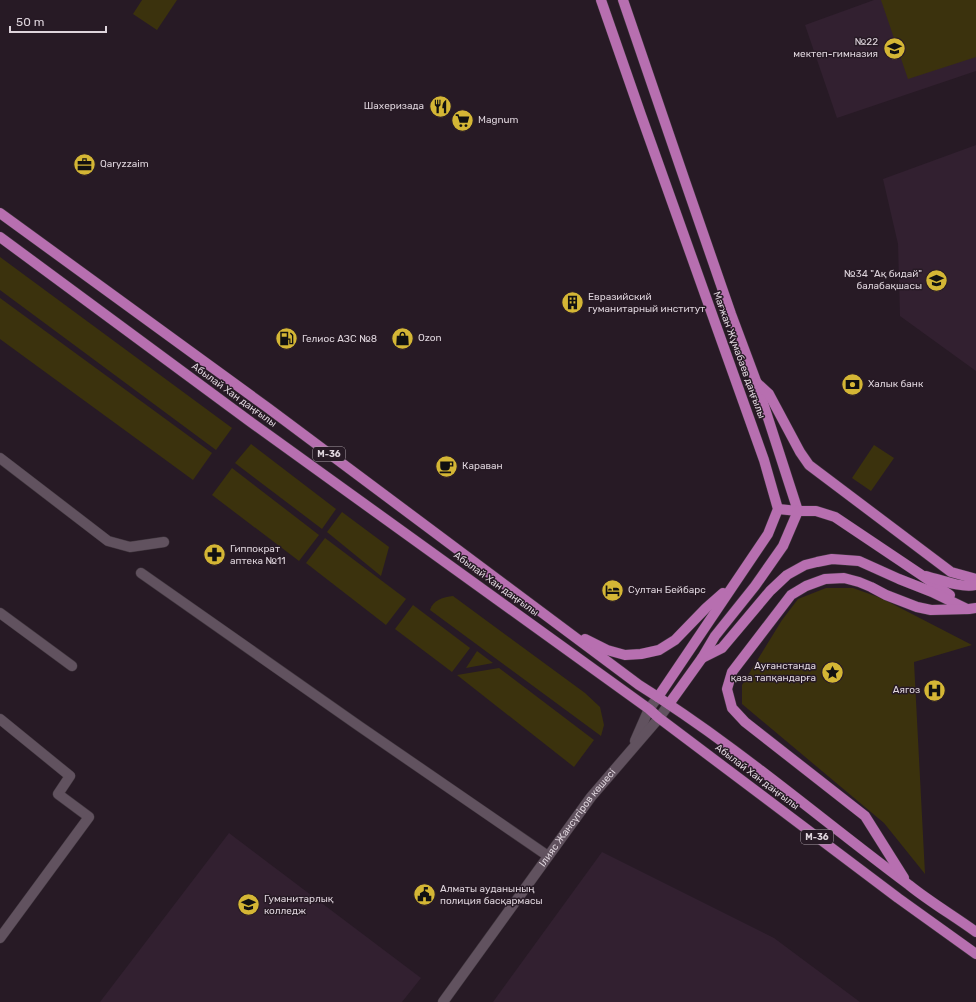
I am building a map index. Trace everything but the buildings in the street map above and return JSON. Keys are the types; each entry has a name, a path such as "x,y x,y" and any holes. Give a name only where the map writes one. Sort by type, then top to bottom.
{"main road":[{"name":"Мағжан Жұмабаев даңғылы","path":"601,0 764,460 778,509"},
{"name":"Мағжан Жұмабаев даңғылы","path":"623,0 756,382 798,511"},
{"name":"Абылай Хан даңғылы","path":"0,213 268,408 541,613 639,685 658,697"},
{"name":"Абылай Хан даңғылы","path":"0,237 258,427 649,709 898,898 976,954"},
{"path":"756,382 769,394 800,452 809,465 951,572 976,579"},
{"path":"658,697 768,534 778,509 816,511 835,517 972,609"},
{"path":"669,704 702,658 715,636 755,586 783,546 798,511"},
{"path":"702,658 722,648 770,590 787,575 805,565 832,559 859,561 972,609"},
{"path":"920,574 970,586 976,585"},
{"path":"909,886 865,816 745,722 732,708 727,689 732,672 791,595 806,586 825,579 844,578 859,582 886,595 917,607 931,610 972,609"},
{"path":"541,613 579,636 607,650 625,655 641,654 659,650 675,640 706,608 734,584"},
{"name":"M-36","path":"658,697 669,704"},
{"name":"Абылай Хан даңғылы","path":"669,704 767,775 909,886 976,932"}],"street":[{"path":"0,458 108,541 130,546 164,542"},
{"path":"141,573 548,856"},
{"path":"0,613 72,666"},
{"name":"Ілияс Жансүгіров көшесі","path":"630,752 649,709 658,697"},
{"name":"Ілияс Жансүгіров көшесі","path":"443,1002 591,797 659,718 669,704"},
{"path":"0,719 70,776 58,794 89,817 0,938"}],"shaded area":[{"path":"142,0 177,0 157,30 133,14"},
{"name":"№22 мектеп-гимназия","path":"874,0 976,0 976,71 837,118 805,25"},
{"path":"881,0 976,0 976,57 908,79"},
{"name":"№34 \"Ақ бидай\" балабақшасы","path":"976,145 976,371 900,316 898,244 883,179"},
{"path":"0,257 232,428 216,450 0,290"},
{"path":"0,298 212,453 193,480 0,339"},
{"path":"251,444 336,509 322,529 235,463"},
{"path":"874,445 894,458 871,491 852,478"},
{"path":"232,468 319,535 299,561 212,495"},
{"path":"342,512 389,547 381,576 327,532"},
{"path":"325,538 406,599 386,625 306,563"},
{"path":"826,588 853,588 881,598 972,645 914,662 925,874 884,823 742,704 742,685 782,620 798,599"},
{"path":"453,596 585,693 600,707 604,725 601,736 430,610 436,601"},
{"path":"413,605 470,648 452,672 395,629"},
{"path":"477,651 493,663 466,668"},
{"path":"499,668 594,740 574,767 457,675"},
{"name":"Гуманитарлық колледж","path":"229,833 421,978 402,1002 100,1002"},
{"path":"602,852 774,938 860,1002 493,1002"}],"place":[{"name":"№22 мектеп-гимназия","path":"894,48"},
{"name":"Шахеризада","path":"440,106"},
{"name":"Magnum","path":"463,120"},
{"name":"Qaryzzaim","path":"84,164"},
{"name":"№34 \"Ақ бидай\" балабақшасы","path":"937,280"},
{"name":"Евразийский гуманитарный институт","path":"573,303"},
{"name":"Ozon","path":"403,338"},
{"name":"Гелиос АЗС №8","path":"287,339"},
{"name":"Халык банк","path":"852,384"},
{"name":"Караван","path":"446,466"},
{"name":"Гиппократ аптека №11","path":"214,555"},
{"name":"Султан Бейбарс","path":"612,590"},
{"name":"Ауғанстанда қаза тапқандарға","path":"832,672"},
{"name":"Аягоз","path":"935,690"},
{"name":"Алматы ауданының полиция басқармасы","path":"425,895"},
{"name":"Гуманитарлық колледж","path":"249,905"}]}
